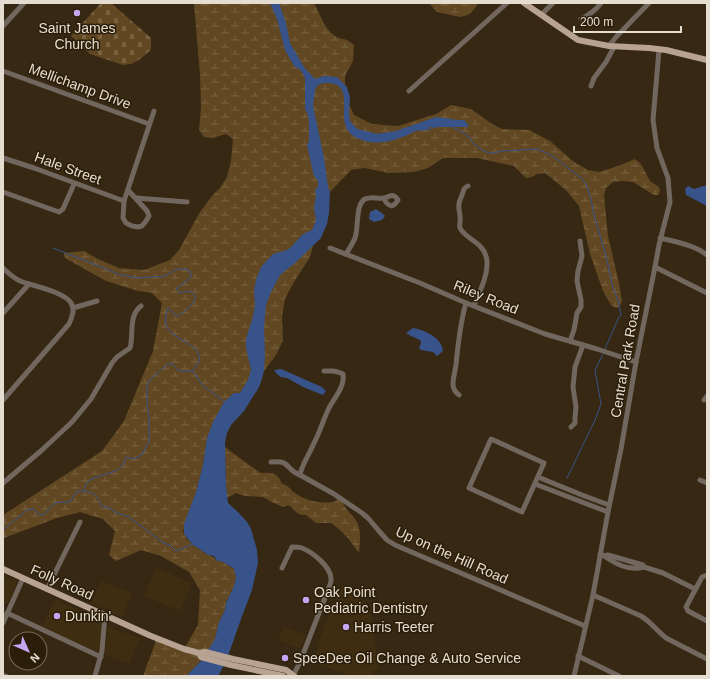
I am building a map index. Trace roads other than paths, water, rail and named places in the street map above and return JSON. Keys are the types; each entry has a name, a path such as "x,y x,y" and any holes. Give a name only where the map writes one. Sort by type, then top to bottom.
{"main road":[{"path":"524,3 578,40 612,47 666,50 707,60"},
{"name":"Folly Road","path":"3,569 184,649 199,653 205,652 232,662 283,676"},
{"name":"Folly Road","path":"232,662 286,670 293,676"},
{"path":"288,676 293,676"}],"street":[{"path":"3,26 24,3"},
{"path":"409,91 507,3"},
{"path":"541,15 553,3"},
{"path":"581,19 587,16 601,3"},
{"path":"591,86 594,78 606,62 616,37 649,3"},
{"name":"Central Park Road","path":"574,676 602,555 609,506 625,428 636,362 660,238 670,202 668,178 657,148 653,120 659,50"},
{"name":"Mellichamp Drive","path":"3,71 149,124"},
{"path":"128,190 147,211 149,216 142,226 138,227 126,223 123,218 124,201 154,111"},
{"name":"Hale Street","path":"3,158 124,201"},
{"path":"3,192 59,212 63,209 74,184"},
{"path":"468,186 463,189 459,202 461,217 460,226 463,232 479,244 487,260 485,278 474,305"},
{"path":"136,198 186,202"},
{"path":"346,254 355,238 360,204 367,199 384,198"},
{"path":"660,238 701,250 707,255"},
{"path":"570,341 574,330 577,313 581,307 577,281 582,256 580,241"},
{"name":"Riley Road","path":"330,248 545,334 597,348 636,362"},
{"path":"655,267 707,293"},
{"path":"3,268 13,277 66,297 72,304 73,308 69,324 3,400"},
{"path":"3,313 29,284"},
{"path":"73,308 97,301"},
{"path":"459,395 453,388 453,384 462,316 466,303"},
{"path":"3,483 67,427 90,399 112,363 117,357 130,348 134,314 141,306"},
{"path":"571,427 575,423 576,407 573,387 575,367 583,345"},
{"path":"300,475 301,469 315,442 331,403 337,396 343,378 343,374 338,372 324,371"},
{"path":"491,439 544,463 538,477 522,512 469,488 491,439"},
{"name":"Up on the Hill Road","path":"271,462 285,464 294,473 334,494 368,518 387,540 395,546 585,626"},
{"path":"538,477 609,506"},
{"path":"700,480 707,484"},
{"path":"535,484 608,512"},
{"path":"47,588 80,522"},
{"path":"282,568 292,547 300,548 310,552 320,560 327,568 331,579 300,662 293,676"},
{"path":"602,555 627,567 644,567 695,589"},
{"path":"707,575 702,577 686,607 688,611 707,621"},
{"path":"3,622 23,578"},
{"path":"593,595 642,616 666,638 707,660"},
{"path":"7,613 101,657"},
{"path":"95,676 101,657 105,615"},
{"path":"578,656 619,676"}],"water":[{"path":"270,3 279,3 286,23 290,43 304,67 315,79 324,76 337,77 347,87 350,97 350,121 357,129 377,134 396,131 436,117 464,120 469,127 429,127 426,130 416,131 391,141 368,142 355,137 347,129 344,120 343,92 340,87 334,84 324,83 318,85 316,88 313,106 330,192 327,224 321,238 294,264 280,275 271,292 266,305 264,328 264,371 261,382 244,411 231,425 225,442 228,503 247,522 251,529 257,550 258,563 252,590 227,659 218,676 186,676 201,661 215,639 219,622 225,610 226,603 234,586 236,577 233,568 221,561 217,561 214,556 208,555 192,544 184,534 184,524 196,492 203,465 207,438 213,422 224,402 234,393 240,393 248,380 251,370 246,348 246,339 255,306 254,291 256,280 261,267 273,254 287,250 303,234 312,230 316,220 314,208 316,195 315,191 318,186 318,181 314,176 307,145 309,141 309,123 308,115 305,109 305,78 302,72 294,66 285,50 277,19"},
{"path":"707,185 707,206 686,195 685,189 688,186 694,189"},
{"path":"376,209 385,216 382,220 374,222 369,219 370,212"},
{"path":"413,328 432,335 440,342 443,351 437,356 433,352 421,350 419,348 421,343 420,340 406,333"},
{"path":"281,369 322,387 326,391 323,395 303,387 287,378 281,377 274,370"}],"waterway":[{"path":"426,130 436,127"},
{"path":"452,127 469,137 474,144 483,151 490,153 537,149 547,153 581,178 586,184 621,315 605,349"},
{"path":"53,248 121,275 138,278 165,276 177,269 187,269 190,271 191,277 176,289 180,293 190,291 195,296 194,302 177,316 168,308 166,314 166,324 172,334 190,345 199,354 199,361 192,371"},
{"path":"567,478 595,420 601,404 595,370 603,354"},
{"path":"84,491 89,481 118,470 123,465 126,457 133,459 142,455 149,442 147,402 147,387 149,381 168,364 173,364 179,371 192,371"},
{"path":"193,371 203,386 225,402"},
{"path":"3,530 27,510 34,509 39,514 43,515 54,504 59,502 70,502 77,491 82,491 89,492 95,496 101,506 110,508 115,512 129,517 176,551 193,544"}],"place":[{"name":"Saint James Church","path":"77,13"},
{"name":"Oak Point Pediatric Dentistry","path":"306,600"},
{"name":"Dunkin'","path":"57,616"},
{"name":"Harris Teeter","path":"346,627"},
{"name":"SpeeDee Oil Change & Auto Service","path":"285,658"}]}
